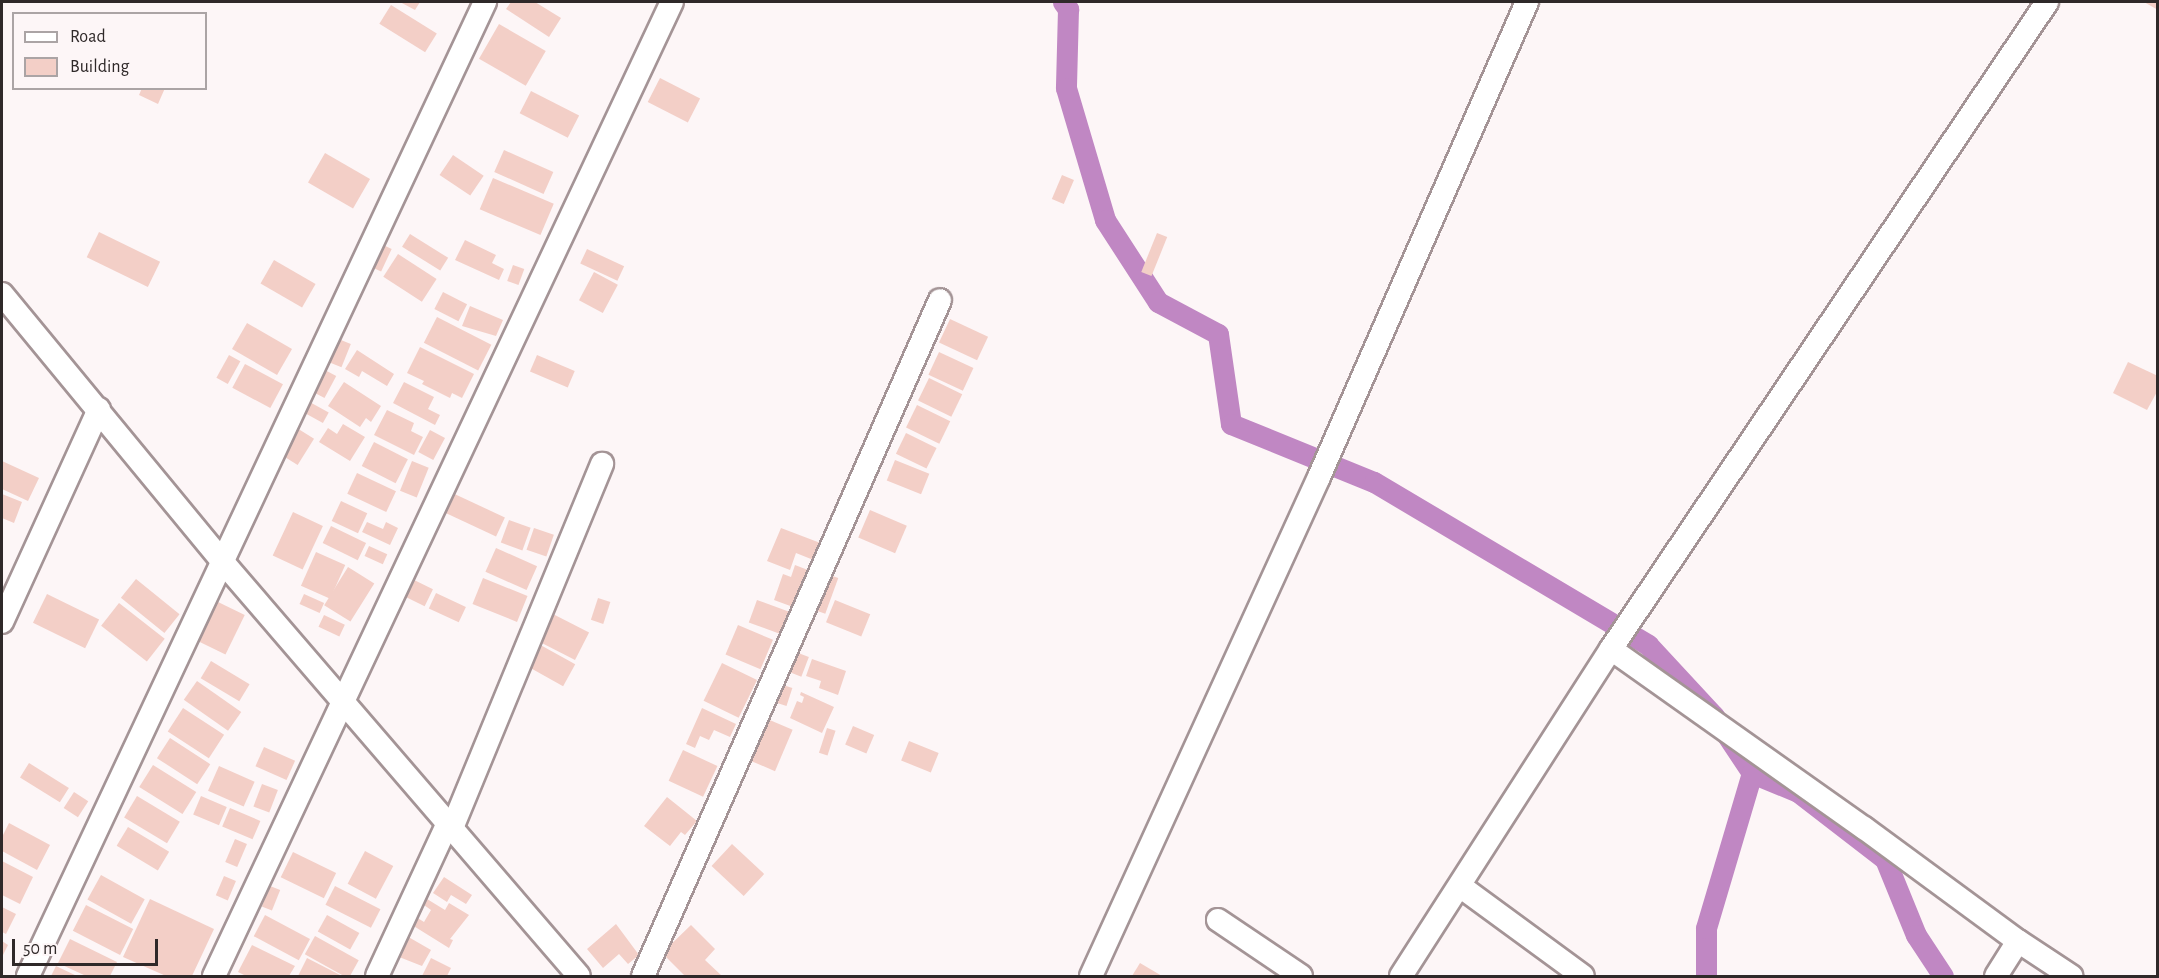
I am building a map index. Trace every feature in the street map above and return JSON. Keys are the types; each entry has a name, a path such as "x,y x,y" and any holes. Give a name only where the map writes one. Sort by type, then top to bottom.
{"street":[{"path":"28,976 485,2"},
{"path":"214,976 672,2"},
{"path":"1091,976 1319,477 1527,2"},
{"path":"1401,976 1611,649 2047,2"},
{"path":"2,294 222,561 579,976"},
{"path":"643,976 940,300"},
{"path":"2,622 99,409"},
{"path":"377,976 450,826 602,464"},
{"path":"1611,649 1864,828 2018,941 2071,976"},
{"path":"1460,886 1583,976"},
{"path":"1218,920 1301,976"},
{"path":"1996,976 2018,941"}],"building":[{"path":"400,2 420,2 415,10"},
{"path":"511,2 535,2 561,18 549,37 506,9"},
{"path":"2144,2 2158,2 2158,10"},
{"path":"391,5 437,34 425,52 379,24"},
{"path":"499,24 546,51 526,86 479,59"},
{"path":"660,78 700,98 688,122 648,102"},
{"path":"141,90 164,90 158,104 139,95"},
{"path":"531,91 579,116 568,138 520,113"},
{"path":"504,150 553,172 544,194 494,172"},
{"path":"325,153 370,179 353,208 308,182"},
{"path":"453,155 484,176 470,196 440,175"},
{"path":"1062,175 1074,180 1064,204 1052,199"},
{"path":"493,178 554,204 540,235 480,209"},
{"path":"99,232 160,262 148,287 87,257"},
{"path":"1157,233 1167,237 1151,276 1141,272"},
{"path":"410,234 448,258 440,271 402,247"},
{"path":"465,240 496,255 492,263 504,269 499,280 455,260"},
{"path":"379,243 392,249 381,272 368,266"},
{"path":"587,249 624,266 617,281 580,264"},
{"path":"398,254 437,279 422,302 383,277"},
{"path":"274,260 316,284 302,307 260,283"},
{"path":"513,265 524,269 518,285 507,281"},
{"path":"594,272 618,285 603,313 579,300"},
{"path":"443,292 467,304 458,321 434,309"},
{"path":"470,306 503,320 496,336 462,326"},
{"path":"437,317 491,345 478,371 424,343"},
{"path":"950,319 988,337 977,360 939,343"},
{"path":"247,323 292,349 277,375 232,349"},
{"path":"336,338 351,344 341,367 327,361"},
{"path":"420,347 474,374 462,398 452,393 450,398 422,384 424,381 407,373"},
{"path":"357,350 394,374 387,386 362,371 359,377 345,369"},
{"path":"939,352 973,368 963,391 928,375"},
{"path":"229,355 240,361 228,384 216,378"},
{"path":"537,355 575,371 568,388 530,372"},
{"path":"2128,362 2158,376 2158,390 2147,410 2113,393"},
{"path":"245,364 283,384 270,408 232,388"},
{"path":"323,369 336,376 325,398 311,391"},
{"path":"929,378 962,394 951,417 918,400"},
{"path":"344,382 381,406 371,422 366,418 360,427 328,406"},
{"path":"404,382 434,397 428,409 440,415 435,425 393,403"},
{"path":"306,400 329,413 323,423 300,410"},
{"path":"917,405 950,421 939,444 906,427"},
{"path":"387,410 414,423 411,431 423,437 414,455 374,435"},
{"path":"343,424 365,437 350,461 319,442 328,428 337,434"},
{"path":"292,425 314,439 298,465 276,451"},
{"path":"430,430 445,438 433,460 418,452"},
{"path":"906,433 937,448 926,469 896,454"},
{"path":"374,442 408,459 396,483 362,466"},
{"path":"895,460 929,474 921,494 887,480"},
{"path":"2,461 39,478 28,501 2,489"},
{"path":"412,461 429,468 417,497 400,491"},
{"path":"357,473 396,491 386,512 347,494"},
{"path":"446,490 505,517 496,537 437,509"},
{"path":"2,494 22,502 14,523 2,518"},
{"path":"341,501 367,513 358,533 332,521"},
{"path":"870,510 907,526 895,553 858,538"},
{"path":"293,512 323,526 303,569 273,556"},
{"path":"509,520 531,528 522,550 501,543"},
{"path":"367,522 383,529 386,522 398,528 390,545 362,532"},
{"path":"331,526 366,543 358,560 323,543"},
{"path":"534,528 554,535 546,557 527,550"},
{"path":"781,528 823,544 816,561 796,553 790,570 767,561"},
{"path":"369,546 387,554 383,564 365,556"},
{"path":"496,548 537,566 527,590 485,572"},
{"path":"316,552 345,565 330,599 301,586"},
{"path":"795,565 813,572 806,593 799,590 793,607 774,600 783,574 791,577"},
{"path":"348,567 374,583 350,622 324,605"},
{"path":"827,574 838,578 825,614 814,610"},
{"path":"406,576 433,589 425,606 398,593"},
{"path":"483,578 528,596 517,622 473,604"},
{"path":"136,579 180,614 164,633 121,598"},
{"path":"436,593 466,607 459,622 429,608"},
{"path":"47,594 99,619 85,648 33,623"},
{"path":"304,594 324,603 320,613 300,604"},
{"path":"598,598 610,602 603,624 591,620"},
{"path":"757,600 790,612 782,635 749,623"},
{"path":"835,600 870,614 861,636 826,622"},
{"path":"216,601 245,615 225,655 197,641"},
{"path":"119,603 165,639 147,662 101,626"},
{"path":"549,612 589,632 575,660 535,640"},
{"path":"324,615 345,625 339,637 319,627"},
{"path":"738,625 773,640 760,669 725,654"},
{"path":"535,642 575,664 563,686 523,664"},
{"path":"793,651 809,657 801,677 785,671"},
{"path":"812,659 846,671 838,695 819,688 821,681 806,676"},
{"path":"211,661 250,684 239,701 201,678"},
{"path":"722,663 757,680 739,718 704,701"},
{"path":"197,681 241,712 228,731 184,700"},
{"path":"780,684 792,688 786,706 774,702"},
{"path":"801,692 834,707 822,733 790,718 797,701 802,703 804,697 800,695"},
{"path":"183,708 224,735 209,758 168,731"},
{"path":"702,708 736,724 730,737 714,730 709,740 700,736 695,748 686,744"},
{"path":"765,718 793,730 775,771 747,759"},
{"path":"853,726 874,735 866,753 845,744"},
{"path":"827,728 836,731 828,756 819,753"},
{"path":"170,738 210,764 197,784 157,758"},
{"path":"909,741 939,753 931,772 901,760"},
{"path":"264,747 295,761 287,780 255,766"},
{"path":"683,750 717,766 703,797 669,781"},
{"path":"29,763 69,788 60,802 20,777"},
{"path":"153,765 196,792 182,814 139,787"},
{"path":"219,766 255,782 244,807 208,791"},
{"path":"262,784 278,790 269,812 253,806"},
{"path":"74,792 88,801 78,817 64,808"},
{"path":"137,796 180,822 167,843 124,817"},
{"path":"201,796 227,807 219,825 193,814"},
{"path":"667,797 697,821 685,835 681,832 670,846 644,826"},
{"path":"230,808 260,821 253,839 222,826"},
{"path":"9,823 50,845 37,870 2,851 2,837"},
{"path":"128,827 169,852 158,871 117,846"},
{"path":"235,839 247,844 237,867 225,862"},
{"path":"732,844 764,874 744,896 712,866"},
{"path":"365,851 393,866 376,899 348,884"},
{"path":"293,852 336,873 324,898 281,877"},
{"path":"2,861 33,877 20,904 2,895"},
{"path":"101,875 145,899 131,924 87,899"},
{"path":"224,876 236,881 228,900 216,895"},
{"path":"444,877 472,895 466,904 451,895 447,902 433,893"},
{"path":"270,886 280,890 272,911 262,906"},
{"path":"335,886 380,909 371,928 325,905"},
{"path":"150,899 214,929 192,976 166,976 123,957"},
{"path":"427,899 445,910 449,903 469,915 450,939 453,940 449,948 412,925 416,917 424,922 431,910 424,905"},
{"path":"86,905 133,929 120,955 73,931"},
{"path":"2,907 16,914 6,934 2,932"},
{"path":"265,915 310,939 299,960 254,936"},
{"path":"327,915 359,933 350,950 318,932"},
{"path":"616,924 639,955 628,964 619,954 603,968 587,949"},
{"path":"691,925 715,949 705,960 722,976 685,976 662,953"},
{"path":"405,935 431,950 422,966 394,955"},
{"path":"315,936 359,960 350,976 344,976 305,954"},
{"path":"70,939 117,962 110,976 86,976 58,963"},
{"path":"2,941 8,945 2,957"},
{"path":"252,945 295,966 289,976 246,976 238,972"},
{"path":"307,958 342,976 298,976"},
{"path":"431,958 451,968 447,976 422,976"},
{"path":"1140,963 1162,976 1132,976"},
{"path":"56,966 77,976 51,976"}],"waterway":[{"path":"1063,2 1068,9 1066,88 1105,220 1158,302 1218,334 1231,424 1374,482 1648,645 1714,716 1752,773 1798,792 1885,859 1916,935 1943,976"},
{"path":"1706,976 1706,928 1752,773"}]}
